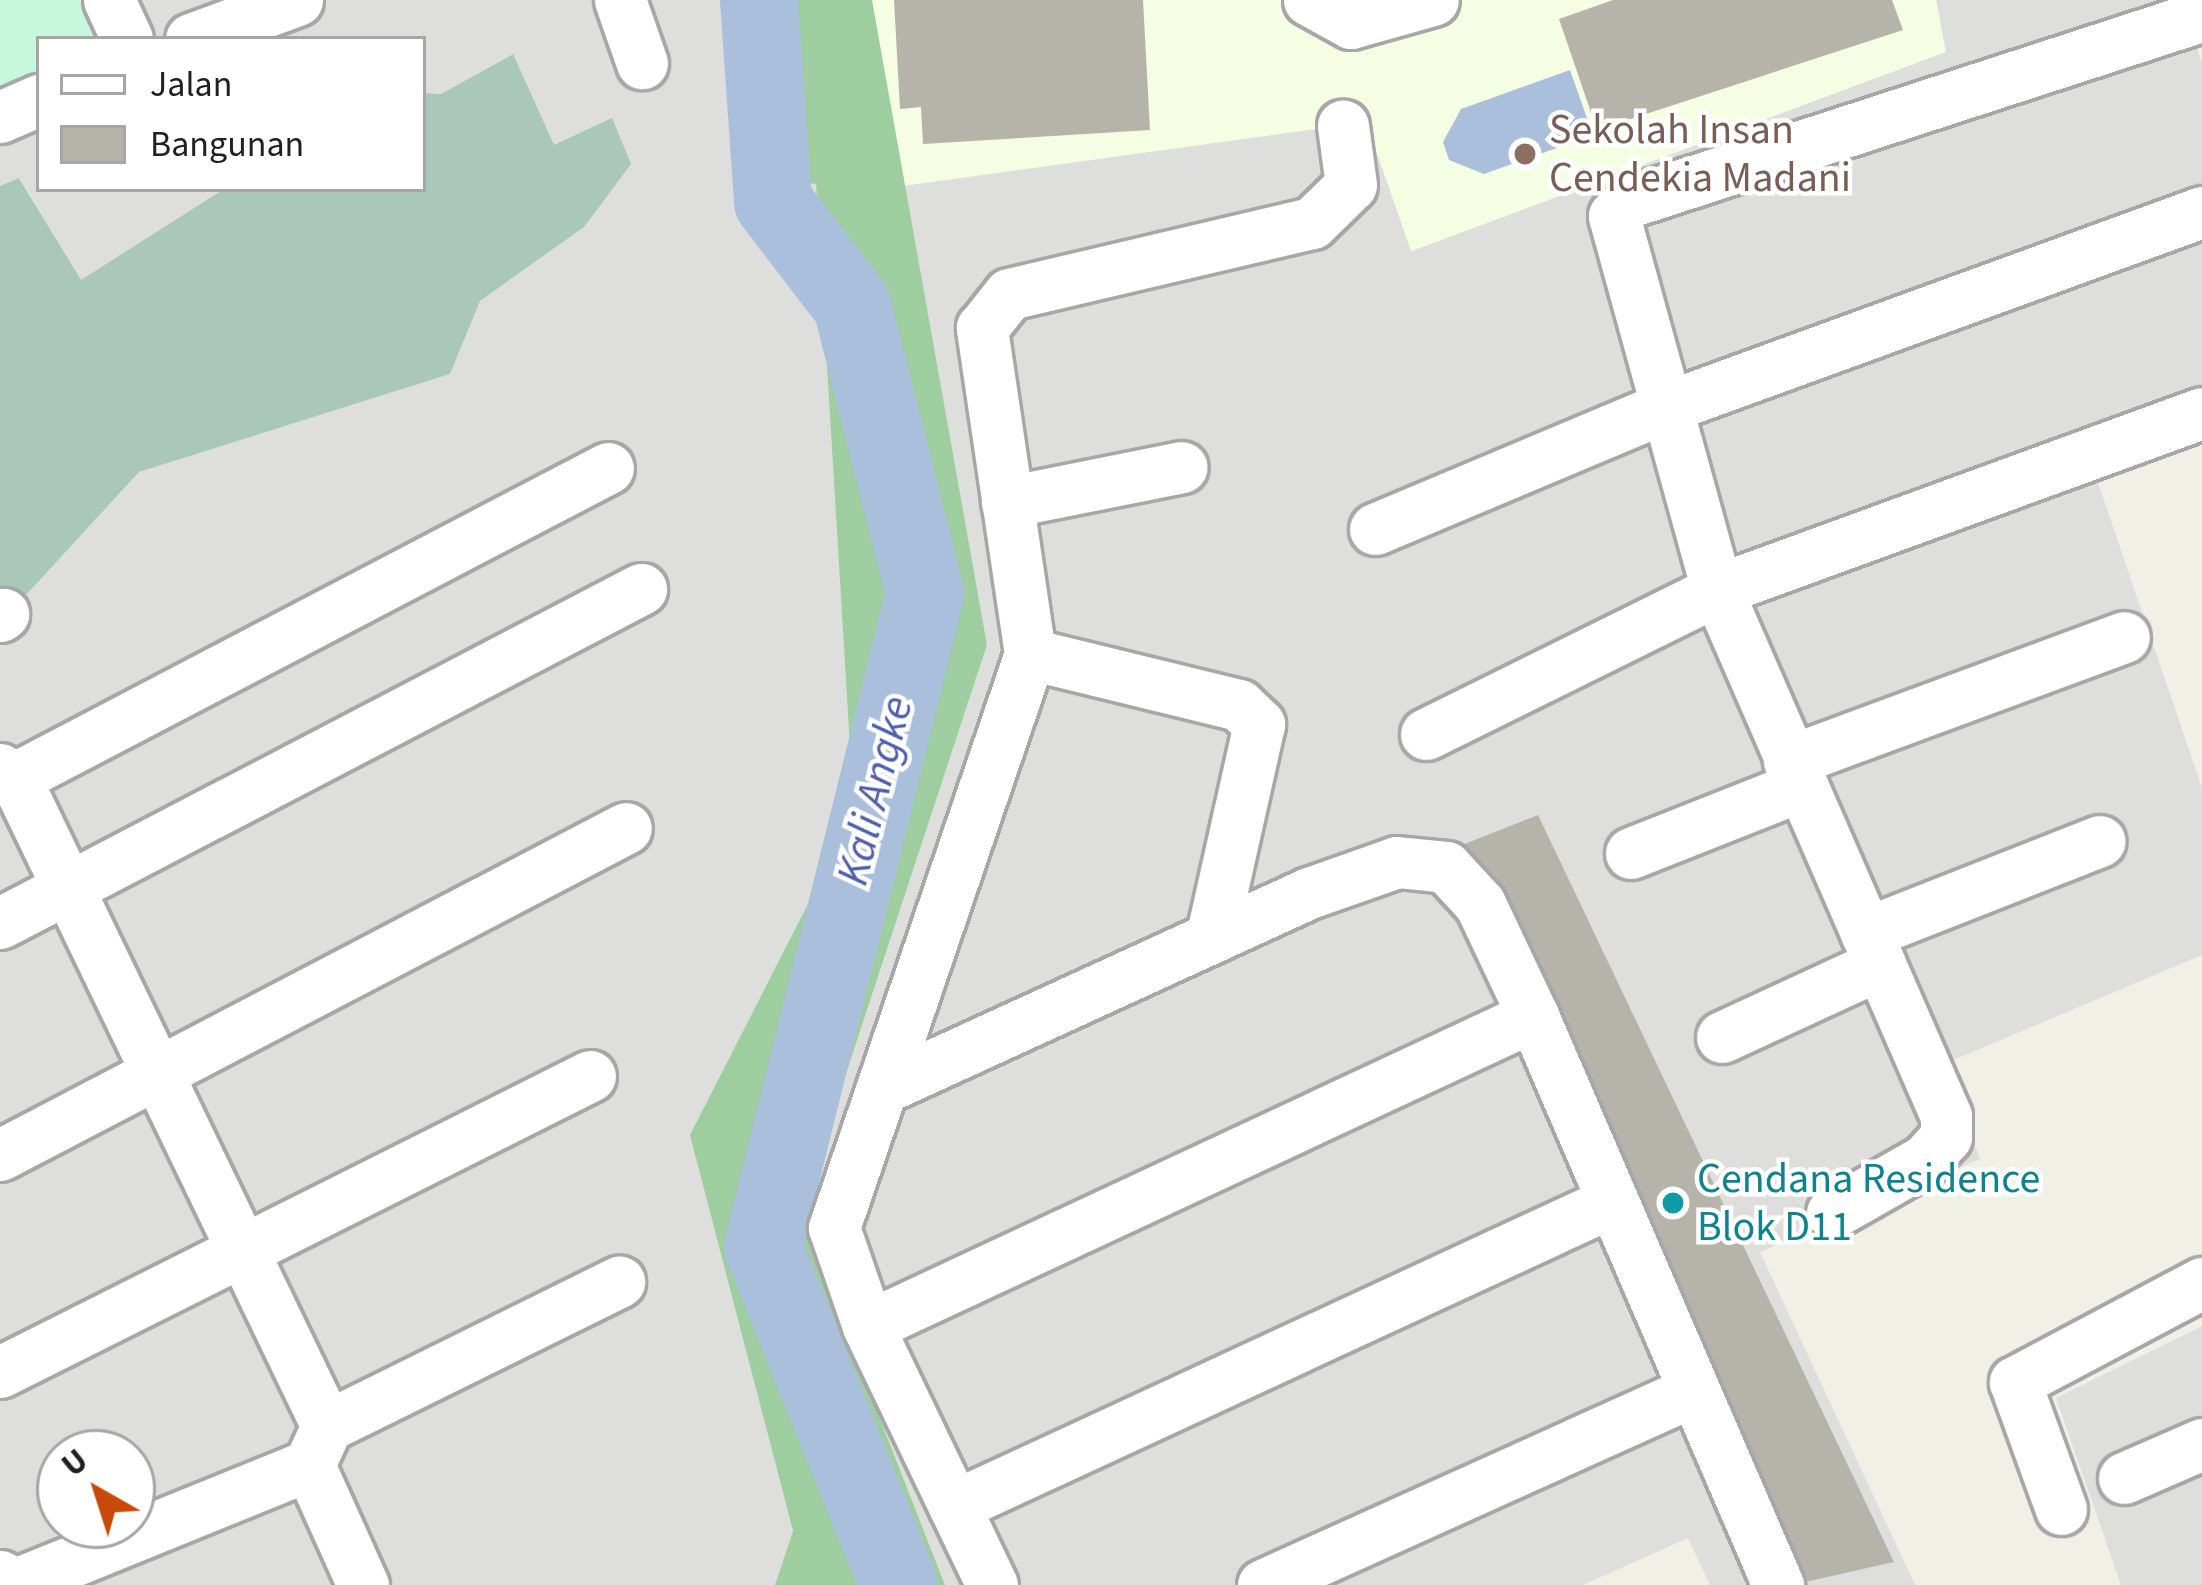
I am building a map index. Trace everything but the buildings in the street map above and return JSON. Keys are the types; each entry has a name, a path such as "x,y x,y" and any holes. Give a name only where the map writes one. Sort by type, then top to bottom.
{"street":[{"path":"110,0 126,36"},
{"path":"199,36 297,0"},
{"path":"620,0 642,63"},
{"path":"1309,0 1351,23 1433,0"},
{"path":"1832,1213 1946,1137 1938,1091 1794,774 1717,590 1612,237 1628,202 2198,16"},
{"path":"0,117 36,101"},
{"path":"992,1585 868,1326 835,1228 1030,654 982,328 993,308 1009,294 1312,223 1351,185 1343,126"},
{"path":"1375,529 1661,409 2202,212"},
{"path":"1426,734 1717,590 2202,413"},
{"path":"1007,502 1182,467"},
{"path":"363,1585 318,1446 242,1250 68,888 7,774 608,469"},
{"path":"0,923 641,589"},
{"path":"1631,853 1794,774 2124,637"},
{"path":"1030,654 1239,705 1259,724 1211,938"},
{"path":"0,1155 626,828"},
{"path":"1722,1037 1873,949 2099,841"},
{"path":"883,1088 1211,938 1422,860 1468,884 1533,1016 1687,1394 1778,1585"},
{"path":"868,1326 1533,1016"},
{"path":"0,1372 590,1076"},
{"path":"954,1507 1609,1203"},
{"path":"0,1576 16,1584 318,1446 620,1282"},
{"path":"2061,1509 2015,1382 2202,1283"},
{"path":"1262,1585 1687,1394"},
{"path":"2124,1478 2202,1444"}],"shaded area":[{"path":"0,0 725,0 742,176 816,184 854,814 691,1135 793,1531 775,1585 0,1585 0,606 27,594 139,472 450,374 480,301 584,227 512,54 441,94 426,93 426,36 36,36 36,192 219,192 81,281 20,178 0,186"},
{"path":"0,0 109,0 126,36 36,36 36,101 0,117"},
{"name":"Sekolah Insan Cendekia Madani","path":"872,0 1936,0 1946,52 1411,251 1366,122 902,186"},
{"path":"1936,0 2181,0 2202,63 2202,425 2093,468 2202,788 2202,955 1946,1063 1980,1159 1760,1252 1915,1585 1710,1585 1688,1538 1583,1585 945,1585 800,1214 987,645 902,186 1367,122 1412,251 1945,52"},
{"path":"513,54 554,145 612,118 631,164 584,227 480,301 450,374 139,472 27,594 0,606 0,186 19,178 81,280 219,192 426,192 426,93 441,94"},
{"path":"2202,1326 2202,1585 2121,1585 2056,1398"}],"green space":[{"path":"725,0 872,0 987,645 800,1214 945,1585 775,1585 793,1531 690,1135 854,814 816,184 742,176"}],"water":[{"path":"1570,70 1593,135 1484,174 1449,160 1443,142 1461,109"}],"waterway":[{"name":"Kali Angke","path":"759,0 773,202 852,305 925,594 763,1247 899,1585"}],"place":[{"name":"Sekolah Insan Cendekia Madani","path":"1525,154"},
{"name":"Cendana Residence Blok D11","path":"1673,1203"}]}
